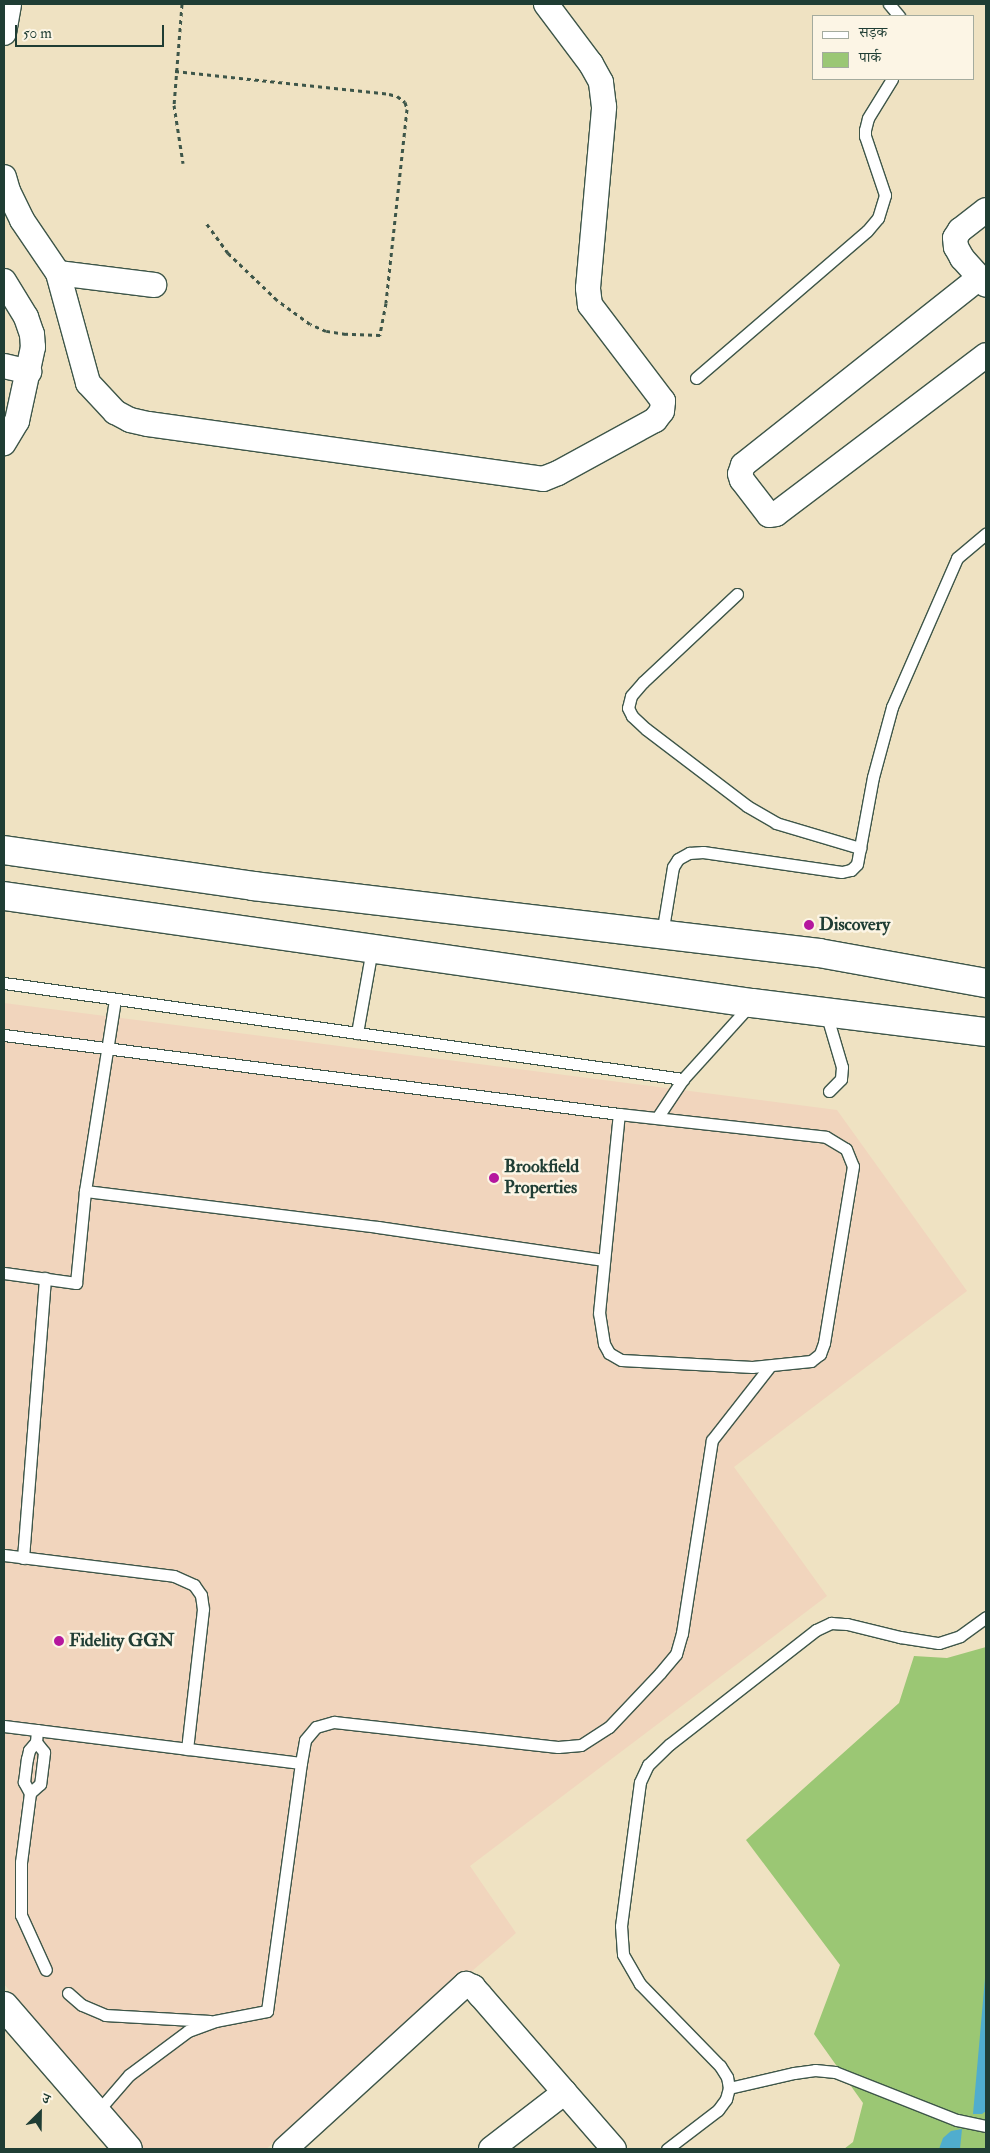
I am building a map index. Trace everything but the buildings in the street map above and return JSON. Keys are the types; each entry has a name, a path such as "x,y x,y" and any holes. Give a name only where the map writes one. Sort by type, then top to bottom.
{"main road":[{"path":"4,850 263,888 819,953 986,982"},
{"path":"4,896 752,1003 986,1032"},
{"path":"4,2006 98,2112 128,2149"}],"street":[{"path":"4,33 9,4"},
{"path":"4,177 8,191 22,220 58,273 88,383 114,412 130,420 522,478 543,479 567,469 655,420 662,411 663,401 590,305 588,288 604,107 601,82 591,64 546,4"},
{"path":"986,210 960,230 955,238 956,247 962,258 983,281 743,465 740,474 742,480 769,515 776,514 986,355"},
{"path":"58,273 154,284"},
{"path":"4,281 26,316 32,334 33,347 17,421 4,443"},
{"path":"4,366 29,372"},
{"path":"285,2149 466,1984 476,1991 614,2149"},
{"path":"491,2149 565,2092"}],"lane":[{"path":"889,4 898,15"},
{"path":"696,378 867,231 878,218 885,195 865,136 865,130 868,118 891,80"},
{"path":"662,934 674,867 678,859 689,853 703,852 842,872 851,870 857,864 878,752 892,707 957,558 986,534"},
{"path":"737,594 642,682 631,696 628,708 632,716 646,729 747,806 776,823 860,848"},
{"path":"357,1033 372,948"},
{"path":"4,983 683,1079"},
{"path":"4,1273 76,1283 84,1191 115,999"},
{"path":"657,1118 683,1079 752,1003"},
{"path":"826,1012 842,1067 841,1079 830,1091"},
{"path":"4,1035 619,1114 826,1136 846,1149 853,1166 824,1342 820,1354 811,1361 770,1366 621,1360 609,1353 604,1344 599,1313 619,1114"},
{"path":"84,1191 378,1226 604,1260"},
{"path":"23,1558 45,1278"},
{"path":"98,2112 129,2075 188,2031 215,2021 267,2012 301,1763 305,1740 316,1727 334,1722 558,1747 581,1745 609,1727 676,1654 682,1633 712,1440 770,1366"},
{"path":"4,1554 23,1558 174,1576 194,1585 201,1595 203,1609 187,1749"},
{"path":"667,2149 718,2110 726,2099 729,2088 720,2066 640,1984 623,1954 622,1916 640,1782 648,1765 670,1744 816,1630 830,1622 939,1643 960,1636 986,1617"},
{"path":"4,1726 301,1763"},
{"path":"37,1730 36,1742 29,1750 24,1782 30,1793 21,1862 21,1915 46,1970"},
{"path":"30,1793 40,1784 43,1761 44,1752 36,1742"},
{"path":"68,1993 82,2005 106,2015 215,2021"},
{"path":"729,2088 794,2073 815,2070 835,2072 957,2120 986,2126"}],"path":[{"path":"182,4 175,71 174,105 183,163"},
{"path":"175,71 389,94 397,96 405,102 407,109 386,303 380,335 346,334 326,331 310,324 277,300 228,253 206,223"}],"shaded area":[{"path":"4,1003 837,1110 967,1291 734,1467 827,1596 470,1866 516,1933 266,2149 143,2149 4,1984"}],"green space":[{"path":"986,1647 986,2149 844,2149 853,2142 863,2103 814,2034 840,1965 746,1840 899,1703 914,1656 947,1658"}],"water":[{"path":"986,1967 986,2111 982,2114 973,2114"},
{"path":"962,2129 960,2149 939,2149 943,2138 951,2131"}],"place":[{"name":"Discovery","path":"809,925"},
{"name":"Brookfield Properties","path":"494,1178"},
{"name":"Fidelity GGN","path":"59,1641"}]}
